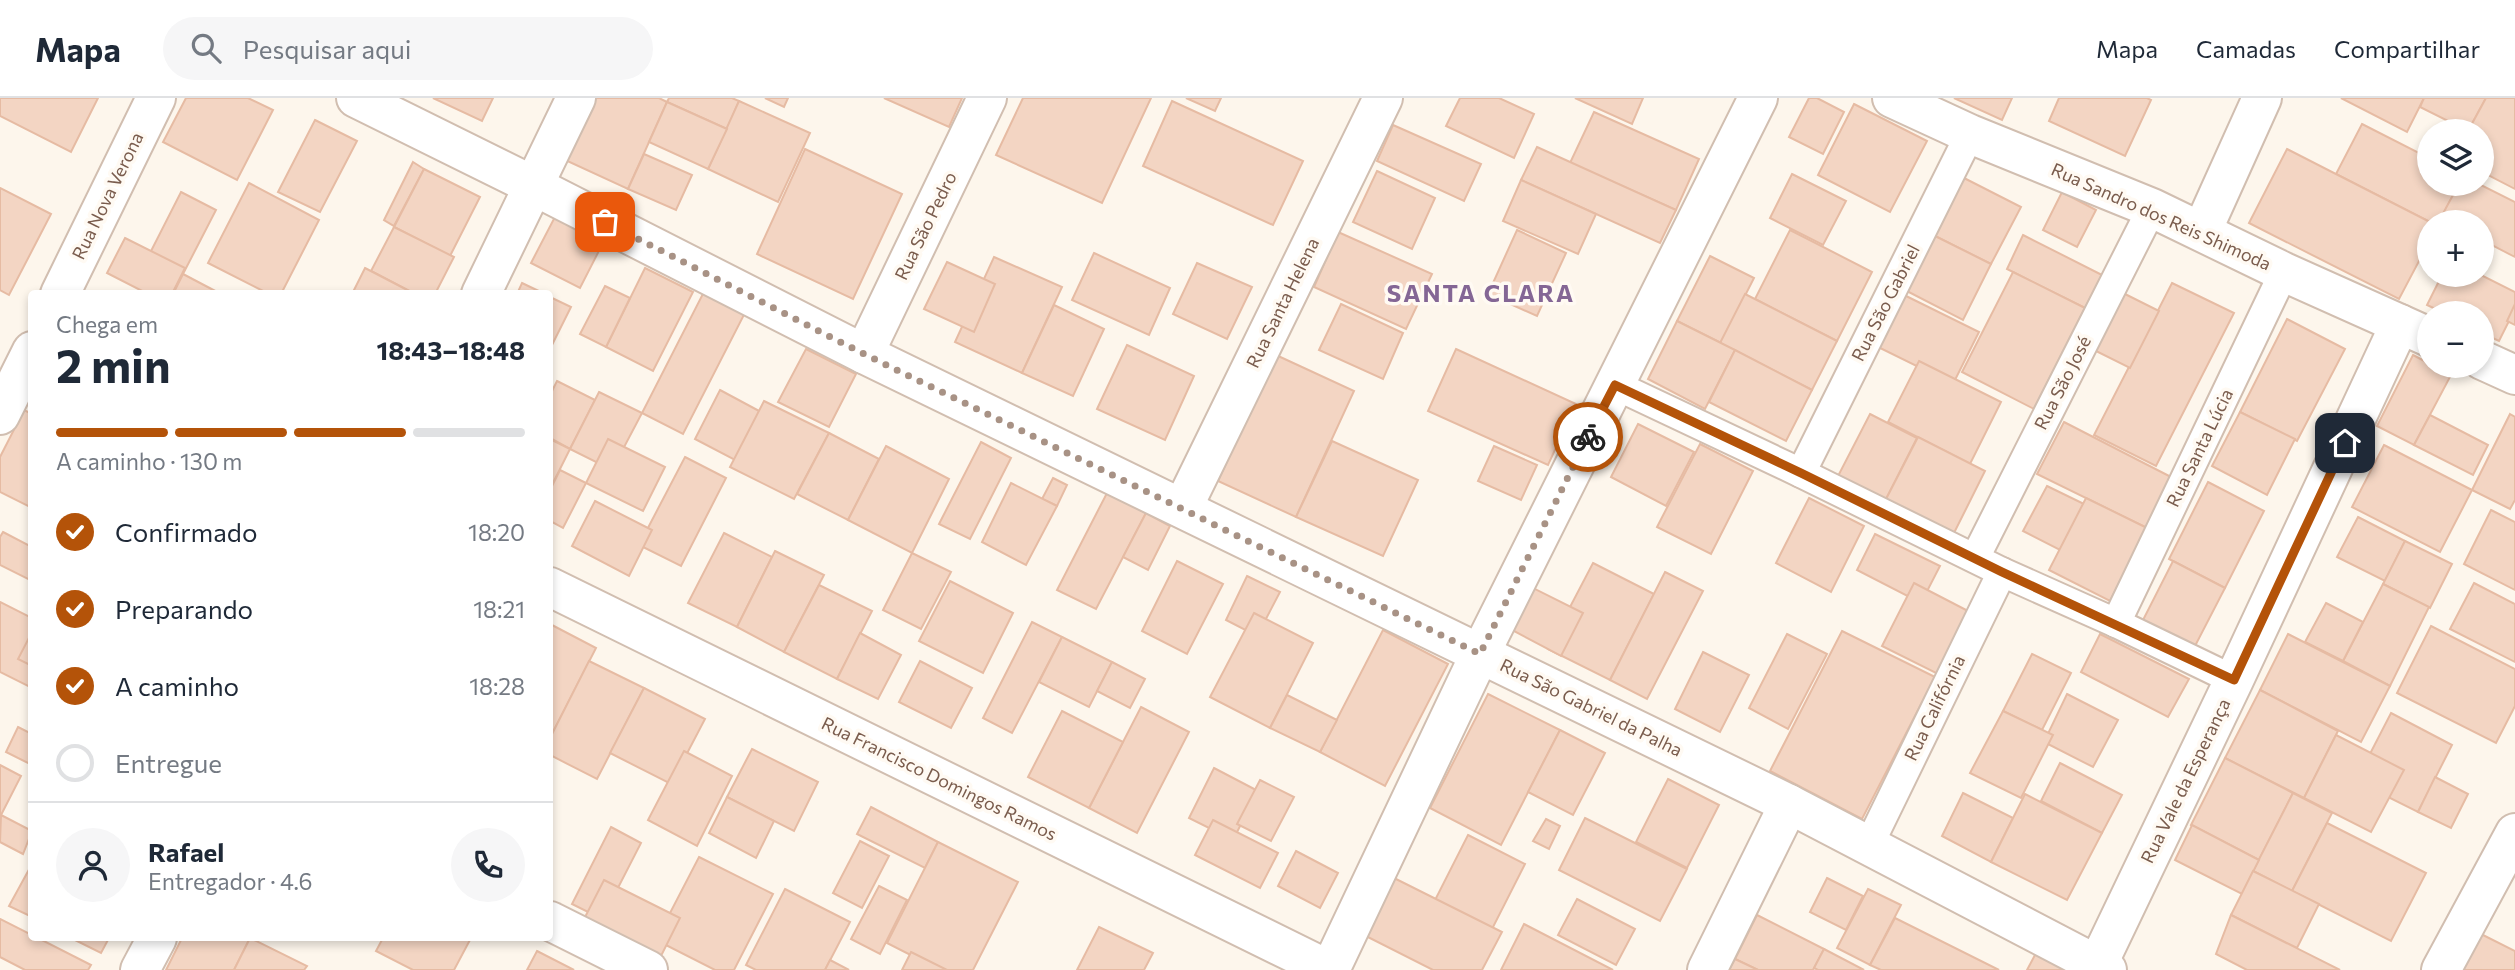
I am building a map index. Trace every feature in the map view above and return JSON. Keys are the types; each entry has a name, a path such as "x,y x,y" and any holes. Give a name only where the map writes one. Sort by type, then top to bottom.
{"street":[{"name":"Rua Nova Verona","path":"62,290 156,98"},
{"name":"Rua São Gabriel da Palha","path":"356,98 864,354 1789,804 2100,968"},
{"path":"483,290 576,98"},
{"name":"Rua São Pedro","path":"864,354 987,98"},
{"name":"Rua Santa Helena","path":"1183,507 1383,98"},
{"path":"1330,970 1480,654 1758,98"},
{"name":"Rua Sandro dos Reis Shimoda","path":"1892,98 1970,134 2152,208 2284,272 2414,330"},
{"path":"2202,231 2262,98"},
{"name":"Rua Vale da Esperança","path":"2100,968 2234,680 2414,330"},
{"path":"0,415 28,359"},
{"path":"2494,365 2515,375"},
{"name":"Rua Francisco Domingos Ramos","path":"553,588 1330,970"},
{"path":"1707,970 1789,804"},
{"path":"2441,970 2515,833"},
{"path":"553,922 648,970"},
{"path":"140,970 155,941"}],"lane":[{"name":"Rua São Gabriel","path":"1801,473 1970,134"},
{"name":"Rua São José","path":"1975,558 2152,208"},
{"name":"Rua Santa Lúcia","path":"2116,623 2284,272"},
{"path":"1615,385 2002,572 2234,680"},
{"name":"Rua Califórnia","path":"1869,845 2002,572"}],"building":[{"path":"0,98 98,98 71,152 0,116"},
{"path":"186,98 248,98 273,110 237,180 163,142"},
{"path":"433,98 493,98 482,121"},
{"path":"591,98 659,98 667,102 628,189 563,159"},
{"path":"669,98 732,98 739,101 727,129 667,102"},
{"path":"765,98 788,98 784,107"},
{"path":"884,98 962,98 949,127"},
{"path":"1023,98 1151,98 1102,203 996,155"},
{"path":"1186,98 1221,98 1215,111"},
{"path":"1460,98 1499,98 1534,114 1514,158 1446,126"},
{"path":"1575,98 1643,98 1632,124"},
{"path":"1809,98 1817,98 1844,112 1823,154 1789,137"},
{"path":"1954,98 2012,98 2002,120"},
{"path":"2059,98 2151,100 2125,156 2049,121"},
{"path":"2341,98 2424,98 2407,132"},
{"path":"2424,98 2486,98 2475,119 2444,119 2420,107"},
{"path":"2486,98 2515,98 2515,189 2494,178 2494,119 2475,119"},
{"path":"739,101 810,133 778,202 708,169"},
{"path":"1172,101 1303,161 1273,225 1143,166"},
{"path":"667,102 727,129 708,169 649,142"},
{"path":"1854,104 1927,141 1890,212 1818,175"},
{"path":"1594,112 1699,159 1676,210 1570,163"},
{"path":"315,120 357,141 320,212 278,192"},
{"path":"2362,124 2417,152 2417,196 2453,196 2445,210 2417,210 2417,215 2336,174"},
{"path":"1393,125 1481,164 1464,201 1377,161"},
{"path":"1537,147 1676,210 1660,243 1521,180"},
{"path":"805,149 902,194 853,299 757,254"},
{"path":"2287,149 2417,215 2417,265 2399,299 2249,223"},
{"path":"644,154 692,175 676,210 628,189"},
{"path":"413,162 424,169 394,226 384,220"},
{"path":"424,169 480,197 450,256 394,227"},
{"path":"1377,171 1435,198 1412,249 1353,222"},
{"path":"1792,174 1846,201 1823,245 1770,218"},
{"path":"1964,178 2021,207 1991,264 1935,236"},
{"path":"1521,180 1596,214 1578,254 1503,221"},
{"path":"249,183 319,220 283,290 261,290 208,263"},
{"path":"0,188 51,214 9,295 0,290"},
{"path":"181,192 216,210 183,274 148,257"},
{"path":"2062,192 2096,210 2077,247 2043,230"},
{"path":"2494,192 2515,202 2515,257 2494,246 2494,210 2445,210 2452,196 2494,196"},
{"path":"557,213 606,237 580,288 531,263"},
{"path":"394,227 454,257 437,290 407,290 371,271"},
{"path":"1517,230 1566,253 1537,316 1488,294"},
{"path":"1790,230 1872,272 1837,341 1755,299"},
{"path":"1338,232 1432,274 1406,329 1314,287"},
{"path":"1927,232 1991,264 1963,320 1899,287"},
{"path":"2023,235 2102,275 2085,308 2007,269"},
{"path":"125,238 185,268 174,290 140,290 107,273"},
{"path":"1094,253 1170,288 1149,335 1072,300"},
{"path":"1710,256 1754,278 1721,343 1677,321"},
{"path":"994,257 1062,287 1022,373 955,342"},
{"path":"947,262 995,284 974,332 924,309"},
{"path":"1197,263 1252,287 1227,339 1173,314"},
{"path":"365,268 407,290 354,290"},
{"path":"645,268 693,292 653,371 606,347"},
{"path":"2013,272 2085,308 2034,409 1962,372"},
{"path":"183,274 213,290 175,290"},
{"path":"709,282 750,303 683,434 642,413"},
{"path":"2494,282 2515,292 2515,309 2499,341 2494,339 2494,301 2429,301 2436,287 2494,287"},
{"path":"522,283 537,290 519,290"},
{"path":"2172,283 2234,313 2156,466 2094,435"},
{"path":"605,286 630,298 606,347 580,334"},
{"path":"2121,292 2159,311 2130,368 2092,349"},
{"path":"1900,293 1979,332 1953,384 1874,345"},
{"path":"1745,294 1837,341 1812,390 1720,343"},
{"path":"553,298 571,307 553,343"},
{"path":"1341,304 1403,333 1383,379 1319,350"},
{"path":"2515,304 2515,325 2507,321"},
{"path":"1054,305 1104,329 1073,396 1022,373"},
{"path":"2287,319 2345,349 2297,441 2240,412"},
{"path":"1677,321 1735,350 1705,409 1648,379"},
{"path":"1127,345 1194,376 1165,440 1097,409"},
{"path":"806,349 856,374 829,427 778,402"},
{"path":"1456,349 1576,404 1548,465 1428,411"},
{"path":"1735,350 1812,390 1786,441 1709,402"},
{"path":"1276,355 1354,391 1296,517 1218,481"},
{"path":"2413,355 2417,357 2417,378 2449,378 2414,445 2377,426"},
{"path":"1919,361 2001,402 1970,464 1888,422"},
{"path":"557,381 595,400 570,449 553,440 553,389"},
{"path":"720,390 761,412 735,460 695,439"},
{"path":"599,392 642,413 612,470 570,449"},
{"path":"764,401 829,433 794,499 730,467"},
{"path":"24,410 28,412 28,506 0,492 0,457"},
{"path":"2240,412 2295,439 2267,495 2212,466"},
{"path":"1870,414 1917,438 1884,503 1837,478"},
{"path":"2510,414 2515,417 2515,500 2510,509 2472,490"},
{"path":"2430,415 2488,445 2473,475 2414,445"},
{"path":"2064,422 2173,478 2147,528 2037,474"},
{"path":"1638,424 1694,452 1666,506 1611,477"},
{"path":"829,433 879,459 848,520 797,494"},
{"path":"1918,437 1985,471 1952,537 1884,503"},
{"path":"608,439 665,467 643,511 586,483"},
{"path":"553,440 570,449 553,483"},
{"path":"1332,441 1418,480 1383,556 1296,517"},
{"path":"981,442 1011,458 970,539 939,524"},
{"path":"1700,444 1753,471 1711,554 1657,527"},
{"path":"2384,445 2472,490 2440,552 2352,507"},
{"path":"886,446 949,479 912,553 848,520"},
{"path":"1494,446 1537,465 1521,500 1478,481"},
{"path":"685,457 726,478 681,566 639,545"},
{"path":"560,470 586,483 563,528 553,523 553,484"},
{"path":"1053,478 1067,485 1057,506 1042,499"},
{"path":"2208,482 2264,511 2225,588 2169,559"},
{"path":"1011,483 1057,506 1026,565 982,542"},
{"path":"2047,486 2084,504 2060,550 2023,531"},
{"path":"1107,493 1146,513 1096,609 1057,590"},
{"path":"1809,498 1864,526 1831,592 1776,563"},
{"path":"2086,498 2147,528 2110,601 2049,570"},
{"path":"595,501 652,530 629,576 572,546"},
{"path":"2491,510 2515,522 2515,590 2464,564"},
{"path":"1146,513 1170,526 1148,570 1123,557"},
{"path":"2358,517 2405,541 2385,581 2337,557"},
{"path":"3,532 28,545 28,579 0,565 0,537"},
{"path":"724,533 772,557 737,627 688,603"},
{"path":"1875,534 1940,566 1921,603 1857,570"},
{"path":"2405,541 2452,564 2430,608 2383,584"},
{"path":"775,551 824,575 784,652 737,627"},
{"path":"912,553 951,572 921,629 883,610"},
{"path":"1177,561 1223,584 1187,654 1142,631"},
{"path":"2173,561 2225,588 2194,648 2142,622"},
{"path":"1593,563 1654,594 1610,680 1548,649"},
{"path":"1665,572 1703,591 1647,699 1610,680"},
{"path":"1247,576 1280,592 1257,636 1226,620"},
{"path":"950,581 1013,613 983,673 919,641"},
{"path":"1521,582 1583,613 1561,656 1499,623"},
{"path":"1914,583 1970,612 1938,674 1882,646"},
{"path":"2474,583 2515,604 2515,662 2450,629"},
{"path":"2383,584 2429,607 2390,686 2343,661"},
{"path":"819,585 872,611 837,679 784,652"},
{"path":"0,602 28,616 28,686 0,672"},
{"path":"2326,603 2363,622 2343,661 2305,642"},
{"path":"1254,613 1313,643 1270,728 1210,697"},
{"path":"1032,622 1062,637 1012,733 983,718"},
{"path":"553,626 596,648 553,732"},
{"path":"2431,626 2515,669 2515,706 2496,743 2397,693"},
{"path":"1383,630 1448,664 1385,786 1320,752"},
{"path":"1842,631 1935,677 1862,819 1770,771"},
{"path":"860,633 901,655 878,699 837,679"},
{"path":"1787,634 1827,654 1788,729 1749,708"},
{"path":"2100,634 2189,679 2168,717 2081,672"},
{"path":"2288,634 2390,686 2361,742 2260,690"},
{"path":"1062,637 1112,662 1089,707 1039,682"},
{"path":"28,640 28,664 18,659"},
{"path":"1703,652 1749,675 1720,732 1675,709"},
{"path":"2032,654 2071,673 2042,730 2003,711"},
{"path":"589,661 644,688 597,779 553,757 553,732"},
{"path":"920,661 972,688 951,728 899,702"},
{"path":"1112,662 1145,679 1130,708 1097,691"},
{"path":"644,688 705,719 671,784 610,753"},
{"path":"2260,690 2338,731 2304,798 2225,758"},
{"path":"1488,694 1560,730 1501,845 1430,808"},
{"path":"2067,694 2118,720 2093,767 2044,742"},
{"path":"1287,695 1337,720 1320,752 1270,728"},
{"path":"1141,707 1189,732 1137,833 1089,808"},
{"path":"1062,711 1123,742 1089,808 1028,777"},
{"path":"2003,711 2053,735 2021,798 1970,773"},
{"path":"2391,713 2452,745 2418,812 2356,781"},
{"path":"18,727 28,732 28,763 6,752"},
{"path":"1560,730 1605,753 1573,815 1528,792"},
{"path":"2336,735 2404,770 2371,832 2304,798"},
{"path":"752,749 818,782 794,831 727,797"},
{"path":"684,751 732,776 697,846 648,820"},
{"path":"2225,758 2293,793 2259,860 2191,825"},
{"path":"2060,763 2122,795 2102,833 2041,801"},
{"path":"0,765 21,776 0,817"},
{"path":"1214,768 1258,791 1233,840 1189,818"},
{"path":"2435,777 2468,794 2451,828 2418,812"},
{"path":"1668,779 1719,805 1687,868 1636,842"},
{"path":"1260,780 1294,797 1271,841 1237,824"},
{"path":"1963,793 2013,818 1991,862 1942,836"},
{"path":"2293,793 2332,813 2292,891 2253,871"},
{"path":"2025,794 2102,833 2067,900 1991,862"},
{"path":"727,797 774,821 756,858 709,833"},
{"path":"871,807 938,842 925,868 857,834"},
{"path":"1,815 28,829 28,841 23,854 0,842"},
{"path":"1585,818 1687,869 1660,921 1559,870"},
{"path":"1546,819 1560,826 1549,849 1533,841"},
{"path":"1213,820 1278,853 1260,888 1195,855"},
{"path":"2327,823 2426,873 2391,941 2292,891"},
{"path":"2192,825 2259,860 2242,894 2175,860"},
{"path":"611,827 641,843 602,919 572,904"},
{"path":"1468,835 1525,864 1489,935 1432,906"},
{"path":"860,841 889,856 862,908 833,893"},
{"path":"938,842 1018,882 973,970 940,970 887,943"},
{"path":"1296,851 1338,873 1320,908 1278,886"},
{"path":"699,857 773,894 734,970 715,970 656,940"},
{"path":"28,871 28,915 9,906"},
{"path":"2253,871 2319,904 2297,948 2231,915"},
{"path":"1384,873 1502,932 1482,970 1433,970 1354,930"},
{"path":"1827,878 1863,896 1846,930 1810,912"},
{"path":"604,880 680,918 660,958 584,919"},
{"path":"879,886 907,900 880,954 851,939"},
{"path":"785,889 850,922 825,970 756,970 746,965"},
{"path":"1868,889 1901,905 1870,965 1837,948"},
{"path":"1577,899 1635,929 1616,965 1558,935"},
{"path":"1757,915 1824,949 1813,970 1758,970 1735,959"},
{"path":"2231,915 2340,970 2247,970 2216,954"},
{"path":"1895,918 1999,970 1881,970 1870,965"},
{"path":"0,919 28,933 28,941 44,941 91,965 88,970 25,970 0,957"},
{"path":"1524,924 1613,970 1501,970"},
{"path":"1099,927 1153,953 1144,970 1077,970"},
{"path":"2479,933 2515,951 2515,970 2460,970"},
{"path":"77,941 107,941 101,953"},
{"path":"180,941 248,941 234,970 166,970"},
{"path":"248,941 256,941 307,966 304,970 234,970"},
{"path":"381,941 469,941 454,970 413,970 376,951"},
{"path":"1824,949 1864,970 1814,968"},
{"path":"537,951 574,970 527,970"},
{"path":"911,952 947,970 902,970"},
{"path":"2036,953 2069,970 2027,970"},
{"path":"1735,959 1758,970 1729,970"},
{"path":"830,960 849,970 825,970"}],"way so far":[{"path":"605,222 864,354 1183,507 1480,654 1588,437"}],"district":[{"name":"SANTA CLARA","path":"1481,294"}],"route":[{"path":"1588,437 1615,385 2002,572 2234,680 2345,443"}]}
